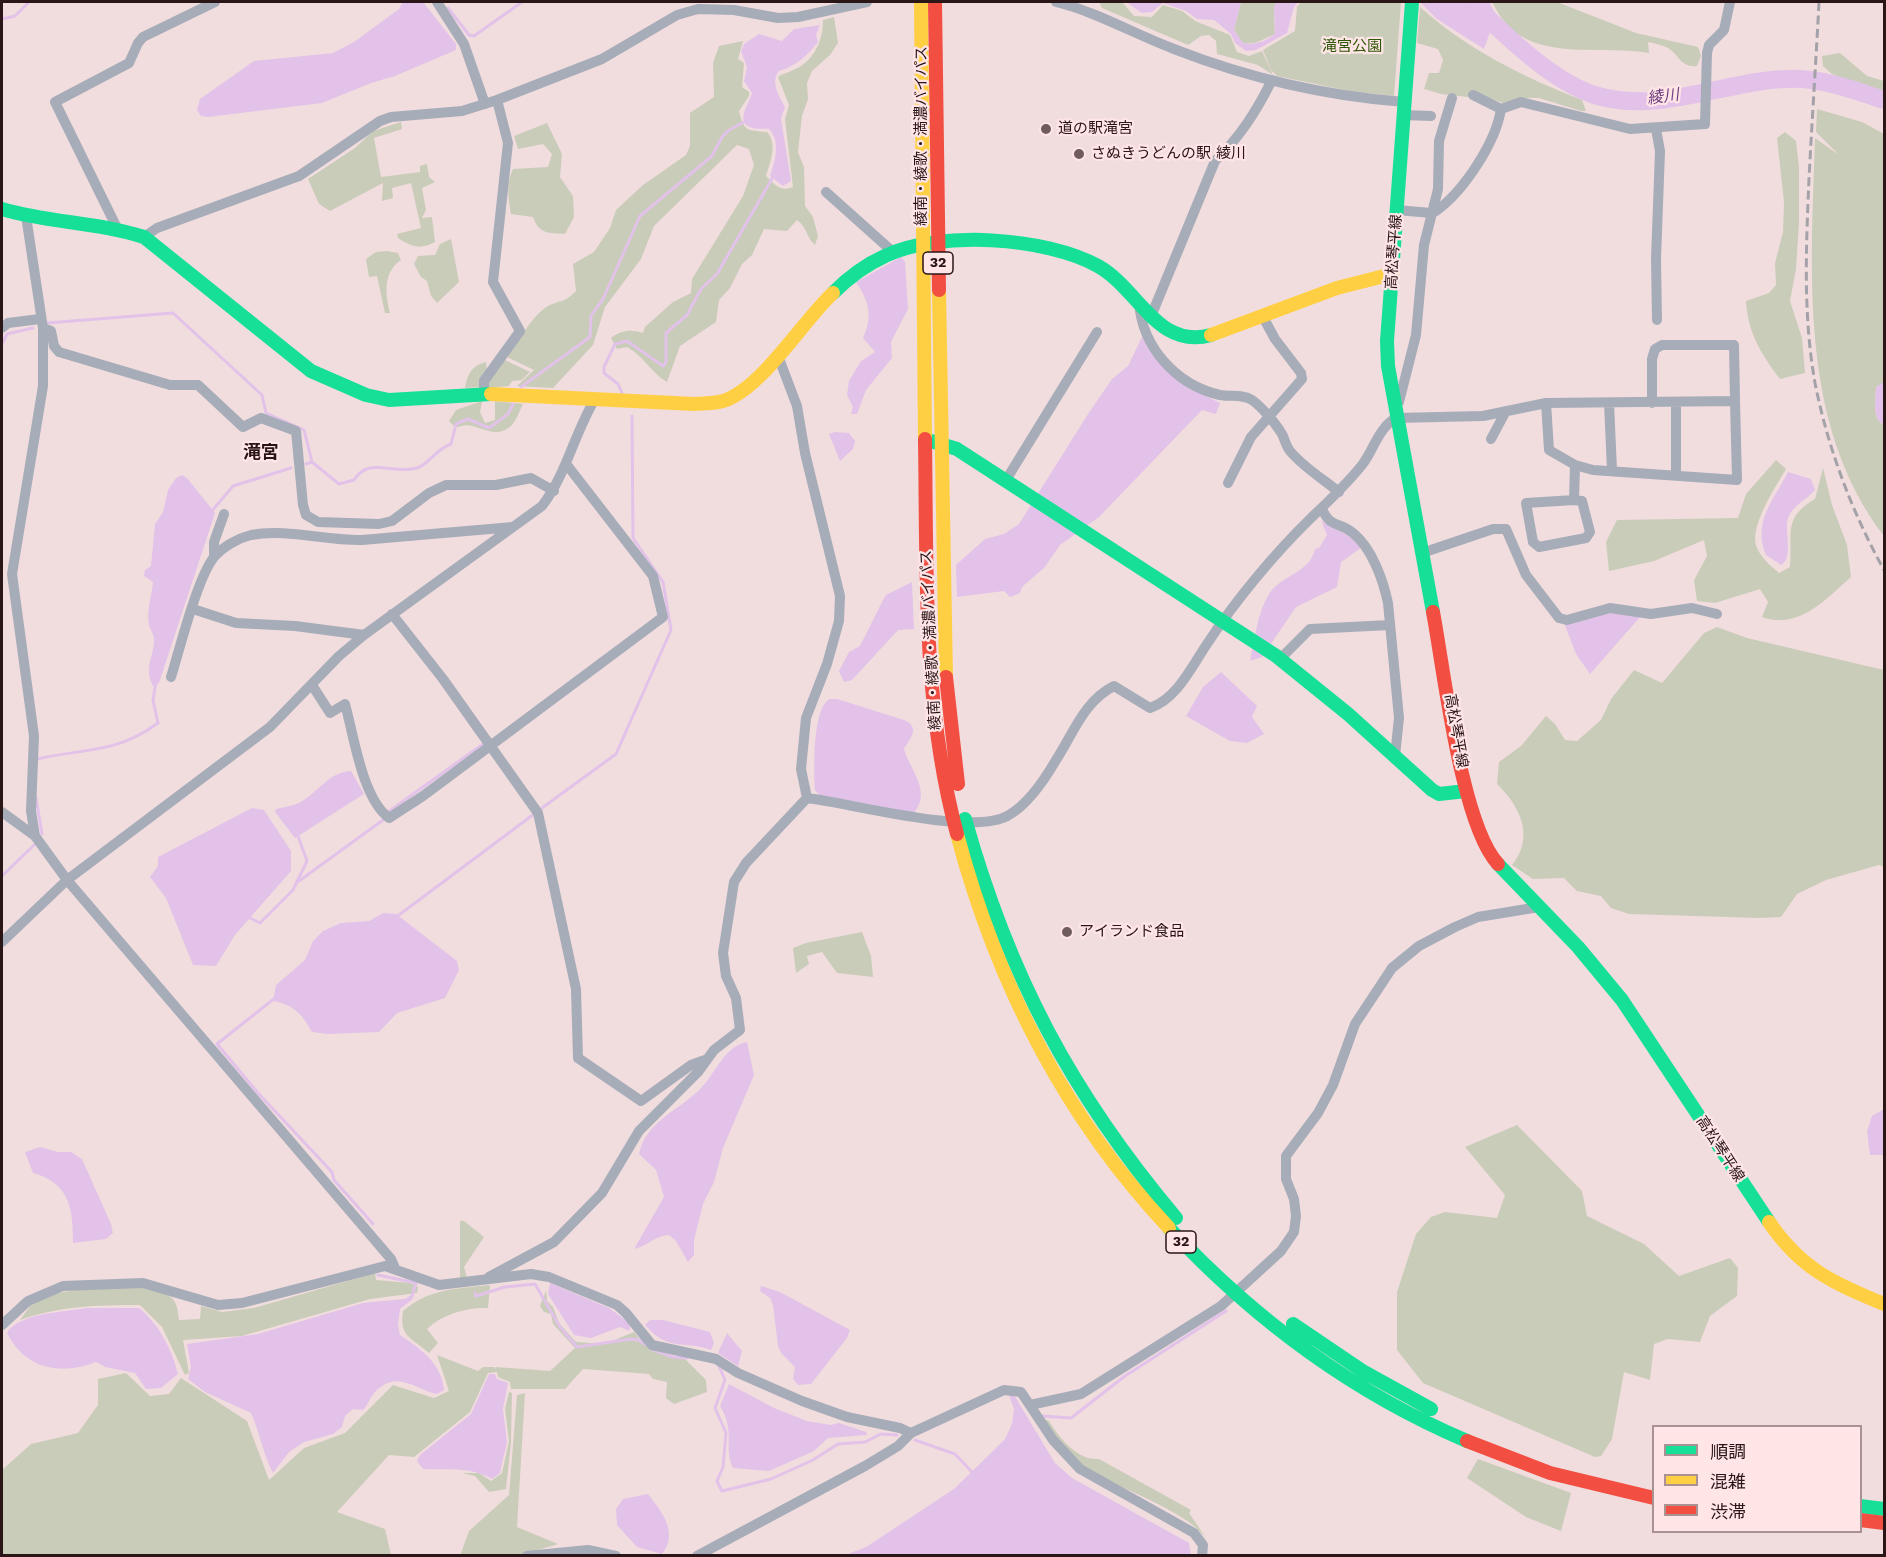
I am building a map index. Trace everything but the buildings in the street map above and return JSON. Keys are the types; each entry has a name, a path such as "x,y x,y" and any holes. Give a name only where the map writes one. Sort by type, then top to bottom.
{"main road":[{"name":"高松琴平線","path":"1412,2 1387,354 1395,413 1466,791 1476,823 1494,859 1578,947 1622,1000 1786,1247 1806,1266 1832,1282 1884,1304"},
{"name":"綾南・綾歌・満濃バイパス","path":"928,3 930,244 925,441 928,623 933,714 959,821"},
{"path":"4,211 117,228 144,237 311,371 336,384 366,395 389,399 484,394 694,404 721,402 739,394 778,356 842,283 864,266 893,252 930,244 1041,246 1108,272 1174,335 1188,338 1215,334 1392,274"},
{"name":"綾南・綾歌・満濃バイパス","path":"930,244 940,442 946,687 966,874 1005,982 1061,1090 1132,1189 1239,1289 1330,1367 1381,1398 1442,1430 1488,1450 1557,1474 1652,1498"},
{"path":"925,441 940,442 957,449 1242,632 1342,709 1438,794 1466,791"},
{"name":"綾南・綾歌・満濃バイパス","path":"1239,1289 1338,1356 1448,1418 1563,1463 1652,1485"},
{"path":"1862,1506 1884,1509"},
{"path":"1862,1520 1884,1523"}],"street":[{"path":"117,228 55,102 129,63 143,37 215,2"},
{"path":"437,2 464,44 485,104"},
{"path":"144,237 158,228 299,176 380,121 391,117 462,111 497,100 602,59 677,15 698,9 734,10 788,17 867,2"},
{"path":"1056,2 1090,13 1177,51 1272,80 1431,116"},
{"path":"1473,95 1501,109 1521,102 1630,129 1656,129 1675,124 1705,124 1707,53 1709,45 1724,30 1730,2"},
{"path":"1152,314 1215,161 1241,133 1272,80"},
{"path":"807,798 959,821 981,823 1008,817 1049,772 1072,730 1102,692 1114,686 1144,706 1156,705 1178,687 1251,586 1364,463 1395,413 1412,361 1431,213 1438,189 1439,141 1452,98"},
{"path":"484,394 484,381 520,331 493,282 508,143 497,100"},
{"path":"1397,210 1431,213 1443,206 1474,168 1499,122 1501,109"},
{"path":"1656,129 1660,151 1656,235 1658,320"},
{"path":"826,192 834,196 893,252"},
{"path":"26,216 41,323 43,386 12,574 34,736 31,811 35,836"},
{"path":"1139,302 1140,323 1152,348 1168,367 1200,388 1221,395 1251,400 1269,418 1296,458 1339,492"},
{"path":"1228,483 1251,437 1302,379 1301,373 1275,339 1263,316"},
{"path":"2,328 8,323 41,323 51,331 54,346 59,352 170,385 198,385 243,427 261,418 296,431 303,505 306,515 318,522 368,524 392,521 429,493 446,485 496,485 531,478 554,491"},
{"path":"1006,480 1097,332"},
{"path":"1546,404 1549,450 1575,465 1593,470 1737,480 1734,345 1662,345 1655,349 1652,359 1652,403"},
{"path":"778,356 797,406 805,453 840,596 839,621 827,664 806,718 801,769 807,798"},
{"path":"2,942 67,880 270,727 339,656 364,635 542,506 554,491 567,465 584,418 595,399"},
{"path":"1395,413 1464,418 1546,404 1735,401"},
{"path":"1676,402 1676,475"},
{"path":"1609,404 1612,470"},
{"path":"1491,439 1506,411"},
{"path":"312,685 330,713 345,704 368,788 380,812 388,818 490,746 663,617 653,576 567,465"},
{"path":"1574,500 1575,465"},
{"path":"1574,500 1582,501 1585,508 1590,532 1586,538 1539,547 1533,542 1526,503 1574,500"},
{"path":"1322,509 1326,519 1334,525 1347,528 1365,545 1384,586 1399,718 1395,756"},
{"path":"214,556 213,542 224,514"},
{"path":"171,677 200,583 214,556 227,546 250,535 292,535 338,541 514,527"},
{"path":"1422,553 1493,529 1506,529 1526,575 1560,618 1566,620 1610,608 1652,614 1692,608 1717,614"},
{"path":"193,609 236,623 295,626 364,635"},
{"path":"392,614 490,746 540,818 576,989 578,1058 641,1101 691,1065 705,1060"},
{"path":"1277,657 1310,629 1390,625"},
{"path":"483,1280 554,1242 602,1193 639,1131 698,1071 705,1060 740,1030 736,998 726,976 723,953 734,882 746,863 807,798"},
{"path":"2,812 35,836 67,880 384,1250 395,1268"},
{"path":"1030,1405 1081,1394 1221,1306 1281,1251 1294,1232 1296,1216 1294,1199 1286,1179 1286,1156 1318,1113 1333,1085 1355,1024 1392,968 1419,946 1478,917 1539,907"},
{"path":"2,1325 28,1301 63,1286 142,1283 218,1305 242,1303 361,1270 385,1266 439,1285 531,1274 558,1281 617,1305 626,1312 652,1345 664,1350 696,1353 716,1359 738,1373 802,1401 847,1417 900,1428 911,1433"},
{"path":"697,1556 865,1466 898,1446 911,1433 1004,1390 1021,1392 1074,1464 1194,1533 1203,1545 1202,1556"},
{"path":"527,1556 588,1550 616,1556"}],"green space":[{"path":"1099,2 1122,2 1134,16 1152,17 1163,5 1182,11 1195,21 1230,35 1237,52 1249,56 1262,51 1273,75 1258,65 1217,54 1216,41 1209,35 1201,36 1188,45 1102,8"},
{"path":"1241,2 1279,2 1274,13 1275,34 1256,42 1243,43 1234,30"},
{"name":"滝宮公園","path":"1301,2 1401,2 1394,96 1350,91 1277,76 1271,70 1263,50 1295,31 1297,7"},
{"path":"1492,2 1557,2 1636,33 1698,47 1701,56 1697,66 1687,65 1668,48 1648,42 1649,53 1555,48 1521,36 1507,25"},
{"path":"1420,7 1456,36 1496,61 1582,100 1586,111 1539,98 1519,98 1503,103 1471,91 1468,97 1441,94 1424,89 1429,73 1439,73 1443,60 1438,49 1417,43"},
{"path":"834,17 838,43 830,55 812,71 807,83 808,99 802,116 798,152 804,167 805,206 813,217 818,236 815,245 797,220 787,231 764,229 752,255 742,264 730,288 719,300 716,322 680,346 667,382 627,347 617,349 611,338 627,331 643,333 645,327 673,302 691,293 692,279 743,196 754,165 749,149 737,145 654,226 641,259 605,307 593,345 553,388 517,386 534,370 507,357 542,310 565,300 576,291 573,264 594,252 610,228 616,210 643,185 686,155 690,146 690,113 714,97 713,63 719,46 743,41 738,59 744,63 742,87 749,92 749,96 739,111 741,118 747,129 767,132 770,137 773,148 766,176 782,188 793,187 785,119 789,105 778,77 799,67 811,57 819,44 823,20"},
{"path":"1840,53 1867,76 1884,81 1884,96 1832,74 1823,66 1822,56"},
{"path":"1817,109 1862,122 1884,134 1884,383 1876,387 1875,403 1877,418 1884,425 1884,536 1856,492 1836,445 1823,396 1812,293 1815,138 1839,155 1816,132"},
{"path":"401,122 402,129 374,138 381,177 420,172 420,166 427,164 429,177 435,182 422,188 426,210 422,218 432,217 435,242 425,246 408,244 398,238 397,234 421,228 411,183 392,188 393,198 382,201 383,183 330,211 319,204 308,179 355,148 373,131"},
{"path":"547,123 562,154 560,177 573,196 574,217 565,234 545,232 538,227 533,217 511,214 508,197 508,186 513,169 548,167 552,154 543,144 518,149 514,136"},
{"path":"1785,132 1796,141 1799,167 1796,269 1790,301 1802,338 1805,373 1780,379 1757,343 1749,323 1746,301 1769,293 1776,285 1775,263 1783,232 1784,202 1777,138"},
{"path":"451,239 459,282 437,303 431,296 427,281 421,277 414,264 418,256 435,255 440,244"},
{"path":"376,252 398,253 401,260 388,277 387,298 390,313 385,313 377,276 369,277 366,259"},
{"path":"505,360 530,372 522,380 512,381 509,386 488,388 489,381"},
{"path":"486,362 487,371 480,387 465,388 471,371"},
{"path":"482,401 480,412 485,423 495,420 495,401 523,404 513,424 504,431 490,431 470,425 456,428 449,421 456,410"},
{"path":"1776,460 1786,469 1764,507 1756,530 1757,548 1764,559 1779,573 1790,567 1793,520 1805,506 1815,499 1823,468 1832,505 1847,545 1851,577 1811,611 1788,619 1775,620 1762,617 1768,602 1760,589 1715,603 1697,601 1694,580 1707,556 1704,540 1654,561 1609,571 1606,542 1617,520 1738,518 1746,494"},
{"path":"1717,627 1747,638 1884,670 1884,867 1879,865 1826,880 1797,894 1781,917 1760,918 1629,914 1611,908 1601,896 1577,891 1564,878 1533,879 1512,865 1523,844 1522,822 1512,802 1497,784 1499,762 1521,746 1546,716 1555,724 1565,740 1577,741 1601,720 1611,699 1634,670 1662,683 1704,633"},
{"path":"862,932 871,956 873,977 837,973 822,952 807,956 809,964 796,973 793,948 806,943"},
{"path":"1517,1125 1582,1191 1587,1216 1644,1244 1679,1276 1730,1258 1738,1268 1737,1296 1710,1316 1700,1342 1668,1339 1654,1344 1650,1380 1624,1372 1612,1439 1601,1456 1595,1457 1423,1383 1397,1350 1397,1292 1416,1234 1431,1217 1445,1212 1497,1218 1505,1195 1465,1147"},
{"path":"460,1221 464,1221 484,1237 464,1267 467,1278 460,1278"},
{"path":"375,1273 376,1280 411,1283 418,1287 417,1293 370,1299 242,1336 183,1340 189,1373 185,1375 162,1327 140,1305 79,1307 20,1320 35,1302 46,1297 63,1292 104,1287 145,1288 161,1292 174,1301 179,1320 200,1319 201,1306 222,1312 254,1308"},
{"path":"490,1285 488,1308 456,1312 440,1319 427,1329 438,1343 429,1353 412,1340 405,1331 402,1320 403,1311 413,1303 444,1291"},
{"path":"546,1291 547,1301 553,1307 559,1323 576,1342 605,1344 634,1332 644,1344 661,1353 684,1358 706,1380 707,1392 674,1404 666,1398 667,1382 653,1379 649,1374 583,1369 565,1389 511,1389 510,1382 498,1377 497,1372 488,1373 470,1412 414,1457 389,1455 337,1512 385,1529 391,1555 2,1555 2,1470 31,1444 78,1433 98,1405 98,1379 126,1373 150,1396 169,1394 181,1378 247,1421 269,1480 304,1448 345,1433 393,1385 434,1398 449,1391 437,1355 478,1371 483,1367 495,1367 496,1370 496,1367 550,1371 575,1348 553,1324 551,1314 544,1312 540,1306"},
{"path":"509,1392 512,1393 511,1442 506,1489 489,1492 475,1476 462,1473 479,1473 491,1481 502,1473 509,1441 505,1409"},
{"path":"525,1393 517,1527 558,1544 521,1555 460,1556 469,1531 509,1495 517,1395"},
{"path":"1044,1419 1049,1421 1063,1441 1076,1452 1091,1459 1099,1459 1191,1510 1189,1513 1206,1538 1196,1528 1167,1509 1086,1468 1068,1452"},
{"path":"1478,1459 1571,1493 1561,1531 1526,1517 1467,1478"}],"shaded area":[{"path":"403,2 423,2 456,44 456,50 322,103 208,117 201,116 197,110 200,99 254,61 333,53 354,42 399,9"},
{"path":"1126,2 1241,2 1234,30 1243,43 1251,44 1264,41 1275,34 1274,6 1277,2 1298,2 1294,7 1287,33 1256,50 1246,51 1235,43 1231,34 1214,20 1197,19 1186,11 1163,3 1152,12 1142,13"},
{"path":"1420,2 1489,2 1496,15 1484,49 1437,19"},
{"path":"820,25 816,35 818,42 810,52 776,75 776,89 785,107 781,119 791,181 783,186 770,176 776,152 773,134 769,129 750,127 744,120 752,93 744,81 747,67 741,51 744,44 759,34 782,41 794,29"},
{"path":"901,257 905,262 908,309 891,342 892,358 866,390 857,414 851,414 853,407 847,395 849,381 861,361 875,352 863,338 869,316 867,303 856,282"},
{"path":"1143,335 1158,360 1174,377 1220,403 1216,414 1202,410 1099,517 1060,545 1044,568 1022,587 1020,593 1010,597 1004,591 957,597 956,565 985,539 1004,534 1019,524 1112,379 1128,366"},
{"path":"1884,383 1884,425 1877,418 1875,408 1876,387"},
{"path":"849,433 855,441 853,449 840,461 829,434"},
{"path":"1788,472 1811,479 1815,490 1796,507 1788,518 1787,557 1781,565 1766,555 1762,543 1762,532 1766,512"},
{"path":"182,475 187,478 215,513 159,683 153,686 149,667 154,639 148,615 153,582 144,576 145,570 151,566 155,524 163,512 168,490 176,478"},
{"path":"1321,520 1347,535 1361,548 1341,562 1337,587 1296,607 1262,657 1250,661 1265,601 1274,588 1301,569 1312,557 1315,549 1319,548 1327,535"},
{"path":"912,582 914,629 898,630 852,680 844,682 839,671 849,652 860,646 886,595"},
{"path":"1609,613 1635,613 1640,617 1590,674 1576,654 1564,623"},
{"path":"1221,672 1257,706 1252,717 1264,734 1247,743 1230,741 1186,716 1203,687"},
{"path":"830,699 837,699 904,720 912,726 913,733 904,749 920,789 919,805 914,813 820,796 815,790 817,727 824,705"},
{"path":"351,771 364,794 295,838 275,812 276,809 299,803 329,779"},
{"path":"252,808 264,810 291,851 291,871 235,935 216,966 193,965 166,898 150,877 158,866 158,857"},
{"path":"383,913 396,914 457,961 459,970 445,998 397,1013 379,1032 328,1034 312,1032 297,1011 273,1001 276,985 305,960 313,941 323,931 341,923 369,921"},
{"path":"747,1042 754,1075 723,1148 714,1182 703,1204 694,1240 694,1255 688,1262 676,1241 669,1235 659,1237 634,1249 664,1197 656,1170 639,1154 643,1142 656,1124 702,1087 727,1054 739,1044"},
{"path":"1884,1109 1884,1155 1870,1155 1867,1131 1872,1116"},
{"path":"40,1147 58,1152 71,1152 82,1159 111,1224 113,1233 106,1239 73,1243 72,1219 67,1199 55,1183 33,1173 25,1152"},
{"path":"550,1283 609,1308 631,1324 629,1331 620,1327 591,1338 574,1335 548,1294"},
{"path":"761,1286 780,1292 850,1330 847,1338 811,1384 798,1385 793,1379 795,1367 781,1353 778,1346 773,1305 770,1298 760,1291"},
{"path":"414,1298 400,1309 398,1325 400,1335 423,1352 435,1365 444,1390 437,1394 406,1383 390,1382 374,1393 363,1410 353,1409 345,1416 342,1427 333,1434 304,1442 289,1452 273,1473 251,1413 205,1392 188,1379 191,1367 187,1344 258,1334 363,1303"},
{"path":"86,1308 139,1308 164,1338 178,1374 161,1388 146,1389 135,1373 105,1367 96,1362 70,1368 45,1366 24,1355 7,1333 13,1326 31,1317"},
{"path":"650,1320 663,1320 710,1332 714,1343 711,1350 669,1342 654,1334 645,1325"},
{"path":"727,1333 742,1351 738,1366 718,1353"},
{"path":"489,1374 495,1374 497,1379 508,1383 503,1409 507,1442 500,1473 492,1479 467,1470 423,1469 417,1461 420,1455 471,1414"},
{"path":"729,1384 774,1408 807,1421 831,1425 839,1423 866,1432 867,1435 828,1438 814,1451 769,1471 733,1468 729,1453 729,1431 720,1406"},
{"path":"1009,1395 1014,1395 1055,1463 1072,1478 1189,1543 1191,1556 843,1556 866,1547 954,1489 1005,1439 1012,1424 1014,1409"},
{"path":"648,1494 663,1515 669,1531 667,1546 662,1554 637,1547 617,1525 616,1509 623,1499"}],"waterway":[{"path":"2,19 15,16 29,2"},
{"path":"448,8 469,35 474,36 522,2"},
{"name":"綾川","path":"1471,2 1547,69 1581,90 1598,96 1623,101 1649,101 1750,83 1801,79 1833,84 1884,100"},
{"path":"521,387 590,337 591,316 603,299 640,216 712,156 722,137 729,130 746,121"},
{"path":"622,393 618,384 604,373 604,367 615,344 627,341 663,366 666,362 666,333 687,315 701,289 717,274 773,177"},
{"path":"47,323 173,313 262,395 266,413 304,430 312,462"},
{"path":"2,344 7,334 33,328"},
{"path":"306,464 312,462 339,484 354,480 367,469 408,470 417,468 451,444 456,424 468,419 489,428 508,414 513,404"},
{"path":"542,808 616,754 671,630 663,582 633,538 632,416"},
{"path":"211,512 233,486 291,468"},
{"path":"37,759 114,745 143,733 158,723 153,700 156,682"},
{"path":"388,812 483,744"},
{"path":"36,798 42,834"},
{"path":"395,918 534,814"},
{"path":"299,881 383,820"},
{"path":"248,917 260,923 293,890 307,861 298,836"},
{"path":"2,876 34,845"},
{"path":"275,998 217,1044 258,1093 332,1172 334,1180 373,1224"},
{"path":"378,1275 416,1283 412,1296 407,1300"},
{"path":"475,1293 476,1296 505,1287 535,1284 560,1327 577,1347 631,1339 639,1340 646,1345"},
{"path":"1042,1416 1071,1418 1125,1376 1226,1311"},
{"path":"651,1349 673,1357 687,1358"},
{"path":"719,1366 725,1380 715,1408 726,1433 723,1467 717,1481 722,1491 771,1479 813,1460 838,1444 865,1442 881,1434 897,1435"},
{"path":"915,1440 955,1454 972,1472"}],"railway":[{"path":"1819,2 1806,256 1811,358 1820,408 1834,456 1862,526 1884,570"}],"traffic: fast":[{"path":"1412,2 1387,341 1388,366 1433,612"},
{"path":"2,209 109,228 144,237 311,371 366,395 389,400 491,394"},
{"path":"833,293 871,263 907,248 962,240 1022,243 1076,256 1098,266 1112,276 1162,326 1176,334 1192,337 1211,335"},
{"path":"931,441 957,449 1275,655 1348,714 1432,790 1439,794 1466,791"},
{"path":"965,819 982,876 1002,930 1023,981 1048,1030 1105,1125 1176,1218"},
{"path":"1498,864 1578,947 1622,1000 1769,1222"},
{"path":"1169,1228 1235,1292 1307,1350 1385,1400 1467,1441"},
{"path":"1293,1324 1364,1372 1431,1409"},
{"path":"1862,1506 1884,1509"}],"traffic: slow":[{"path":"921,2 925,439"},
{"path":"1211,335 1337,288 1392,274"},
{"path":"939,290 946,677"},
{"path":"491,394 694,404 726,400 740,393 754,381 833,293"},
{"path":"957,834 992,942 1038,1044 1066,1093 1097,1140 1131,1185 1169,1228"},
{"path":"1769,1222 1793,1252 1819,1273 1884,1304"}],"traffic: jam":[{"path":"935,2 939,290"},
{"path":"925,439 927,588 932,687 946,785 957,834"},
{"path":"1433,612 1464,782 1485,844 1498,864"},
{"path":"946,677 958,784"},
{"path":"1467,1441 1550,1473 1652,1498"},
{"path":"1862,1520 1884,1523"}],"place":[{"name":"道の駅滝宮","path":"1046,129"},
{"name":"さぬきうどんの駅 綾川","path":"1079,154"},
{"name":"アイランド食品","path":"1067,932"}],"district":[{"name":"滝宮","path":"261,453"}]}
